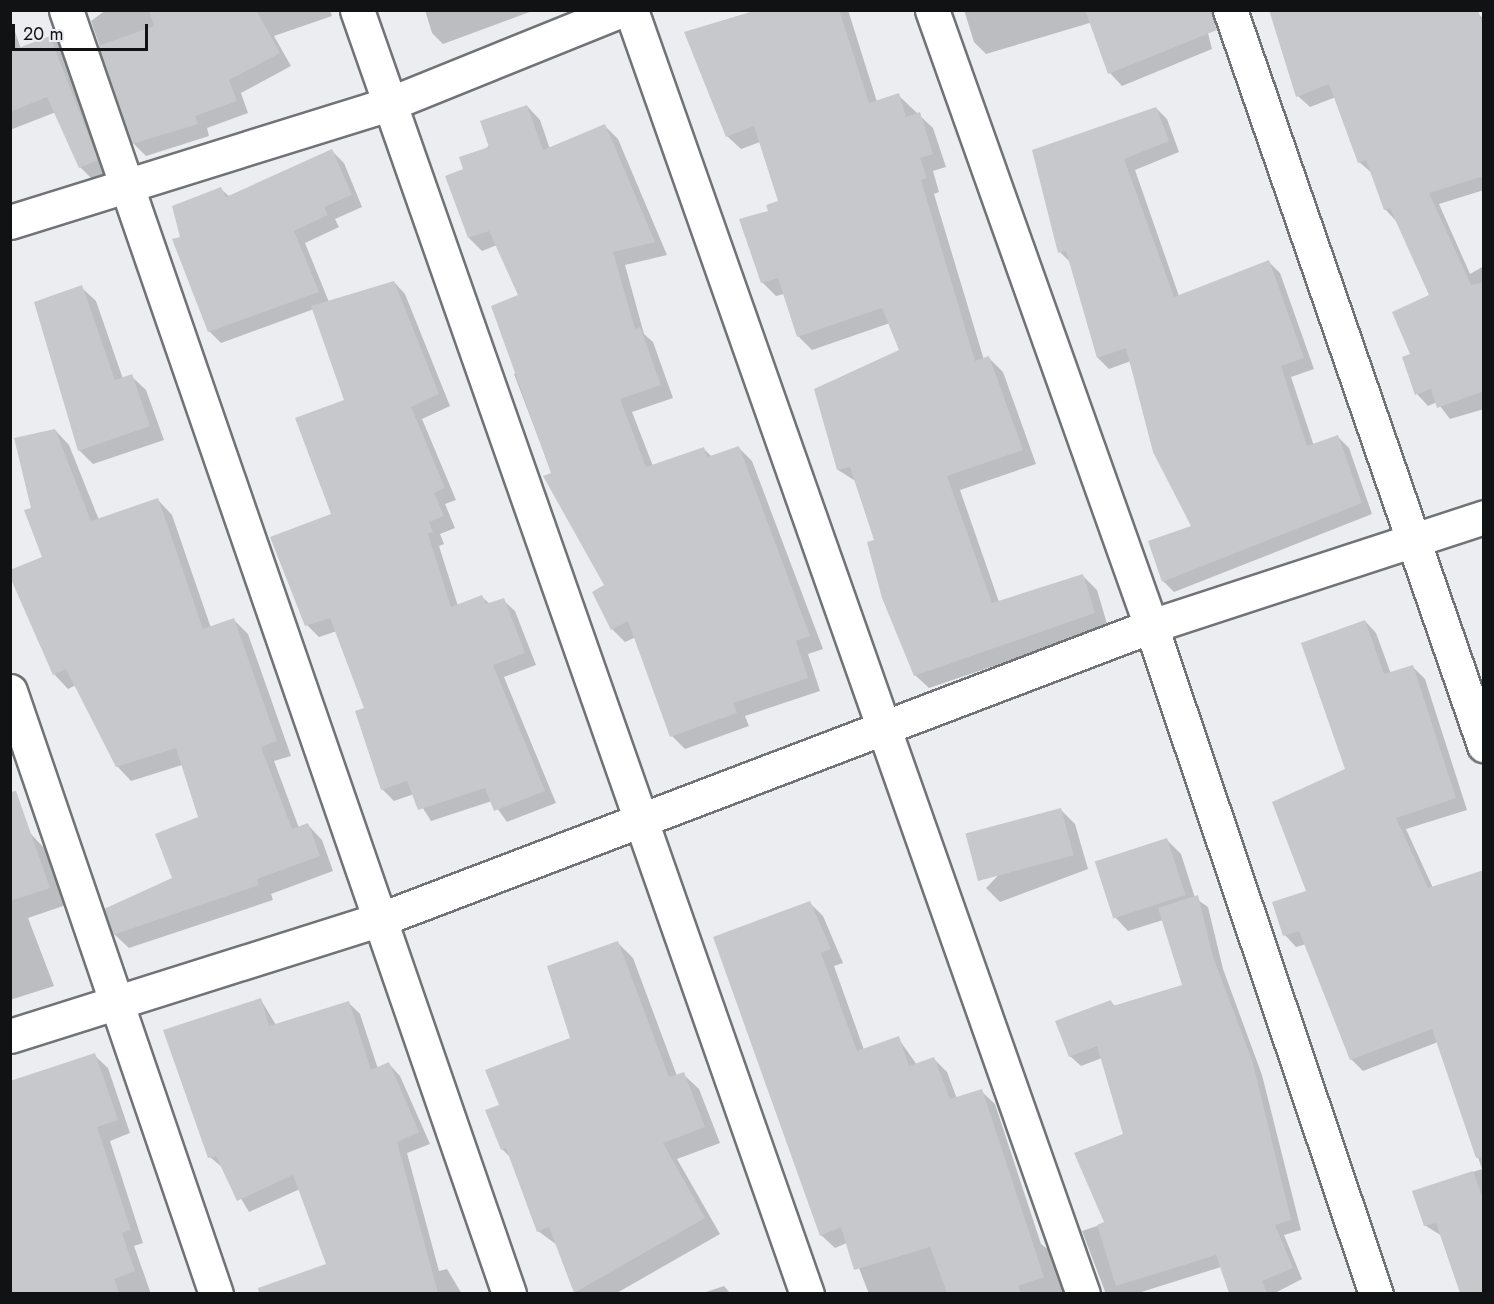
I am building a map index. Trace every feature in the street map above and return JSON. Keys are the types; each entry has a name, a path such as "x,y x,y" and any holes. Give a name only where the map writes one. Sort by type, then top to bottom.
{"street":[{"path":"66,10 509,1293"},
{"path":"357,10 807,1293"},
{"path":"10,222 126,182 389,104 622,10"},
{"path":"631,10 882,730 1083,1293"},
{"path":"932,10 1151,626 1376,1293"},
{"path":"1230,10 1484,745"},
{"path":"10,1036 118,998 381,919 641,824 1151,626 1484,517"},
{"path":"10,691 118,998 216,1293"}],"building":[{"path":"149,10 256,10 280,53 229,80 237,101 195,116 198,124 132,144 98,46 154,26"},
{"path":"757,10 839,10 869,103 899,93 906,117 920,112 933,154 920,158 927,178 921,180 975,361 989,356 1023,450 947,476 992,603 1083,574 1095,613 914,676 882,598 867,542 874,540 850,467 837,470 814,389 899,350 882,308 797,337 778,278 761,283 739,219 768,211 766,205 778,201 754,126 726,137 684,32"},
{"path":"1085,10 1212,10 1217,30 1108,74"},
{"path":"1269,10 1478,10 1484,30 1484,176 1429,193 1471,285 1484,282 1484,391 1437,408 1431,389 1415,395 1402,357 1410,354 1392,312 1429,295 1390,208 1384,210 1366,160 1358,163 1329,84 1296,97"},
{"path":"50,36 98,160 79,168 47,97 10,112 10,51"},
{"path":"527,105 543,150 605,124 655,242 613,252 635,329 640,327 661,385 620,399 646,467 704,447 707,457 739,446 810,636 796,641 808,678 733,703 737,713 670,737 628,621 611,630 592,592 604,585 543,476 551,473 491,306 518,295 489,231 468,238 445,176 463,169 459,157 489,147 480,121"},
{"path":"1156,107 1169,141 1124,159 1174,297 1269,260 1304,358 1281,366 1307,446 1338,435 1362,503 1162,582 1148,541 1191,526 1153,452 1126,348 1097,358 1066,251 1058,253 1032,150"},
{"path":"332,149 352,195 324,207 328,215 294,231 319,292 208,332 172,239 180,237 172,206 221,187 226,197"},
{"path":"394,281 439,394 411,407 445,488 434,493 444,516 429,522 433,532 428,534 451,607 482,595 486,604 504,598 525,653 493,665 545,791 494,811 485,788 418,810 407,781 381,790 355,711 364,708 330,618 305,626 270,537 331,514 295,418 344,400 311,306"},
{"path":"82,285 115,380 132,374 150,426 78,451 34,302"},
{"path":"55,429 91,521 158,498 203,629 234,618 277,741 261,747 292,829 308,823 320,856 257,879 259,885 113,935 104,909 172,878 155,834 198,817 176,748 116,767 66,669 53,675 10,577 10,570 42,557 24,510 31,508 14,438"},
{"path":"1365,620 1384,674 1413,665 1456,798 1396,818 1428,888 1484,870 1484,1157 1476,1158 1432,1029 1350,1060 1299,931 1283,936 1272,902 1306,891 1272,802 1345,769 1301,643"},
{"path":"16,791 50,888 10,901 10,792"},
{"path":"1061,808 1074,855 978,881 965,834"},
{"path":"1167,838 1186,895 1113,919 1095,861"},
{"path":"1198,895 1213,957 1253,1063 1291,1220 1275,1225 1293,1268 1262,1281 1267,1293 1229,1293 1216,1255 1116,1286 1097,1225 1104,1222 1074,1153 1123,1134 1097,1046 1069,1057 1055,1021 1111,1000 1113,1006 1182,985 1158,908"},
{"path":"810,901 831,949 821,953 857,1051 899,1036 909,1066 934,1057 950,1099 982,1089 1044,1277 1018,1286 1021,1293 947,1293 930,1247 854,1270 841,1227 820,1236 713,937"},
{"path":"618,941 669,1077 684,1072 705,1127 663,1143 705,1218 574,1293 549,1227 537,1232 506,1148 501,1150 485,1110 499,1105 485,1070 570,1038 547,966"},
{"path":"261,998 269,1026 349,1001 371,1070 389,1062 419,1132 397,1142 438,1293 259,1293 258,1288 326,1264 293,1175 237,1201 216,1156 208,1158 163,1030"},
{"path":"95,1053 118,1120 97,1127 131,1230 122,1233 135,1271 114,1279 119,1293 10,1293 10,1081"},
{"path":"1473,1171 1484,1202 1484,1293 1460,1293 1436,1223 1424,1226 1412,1191"}]}
